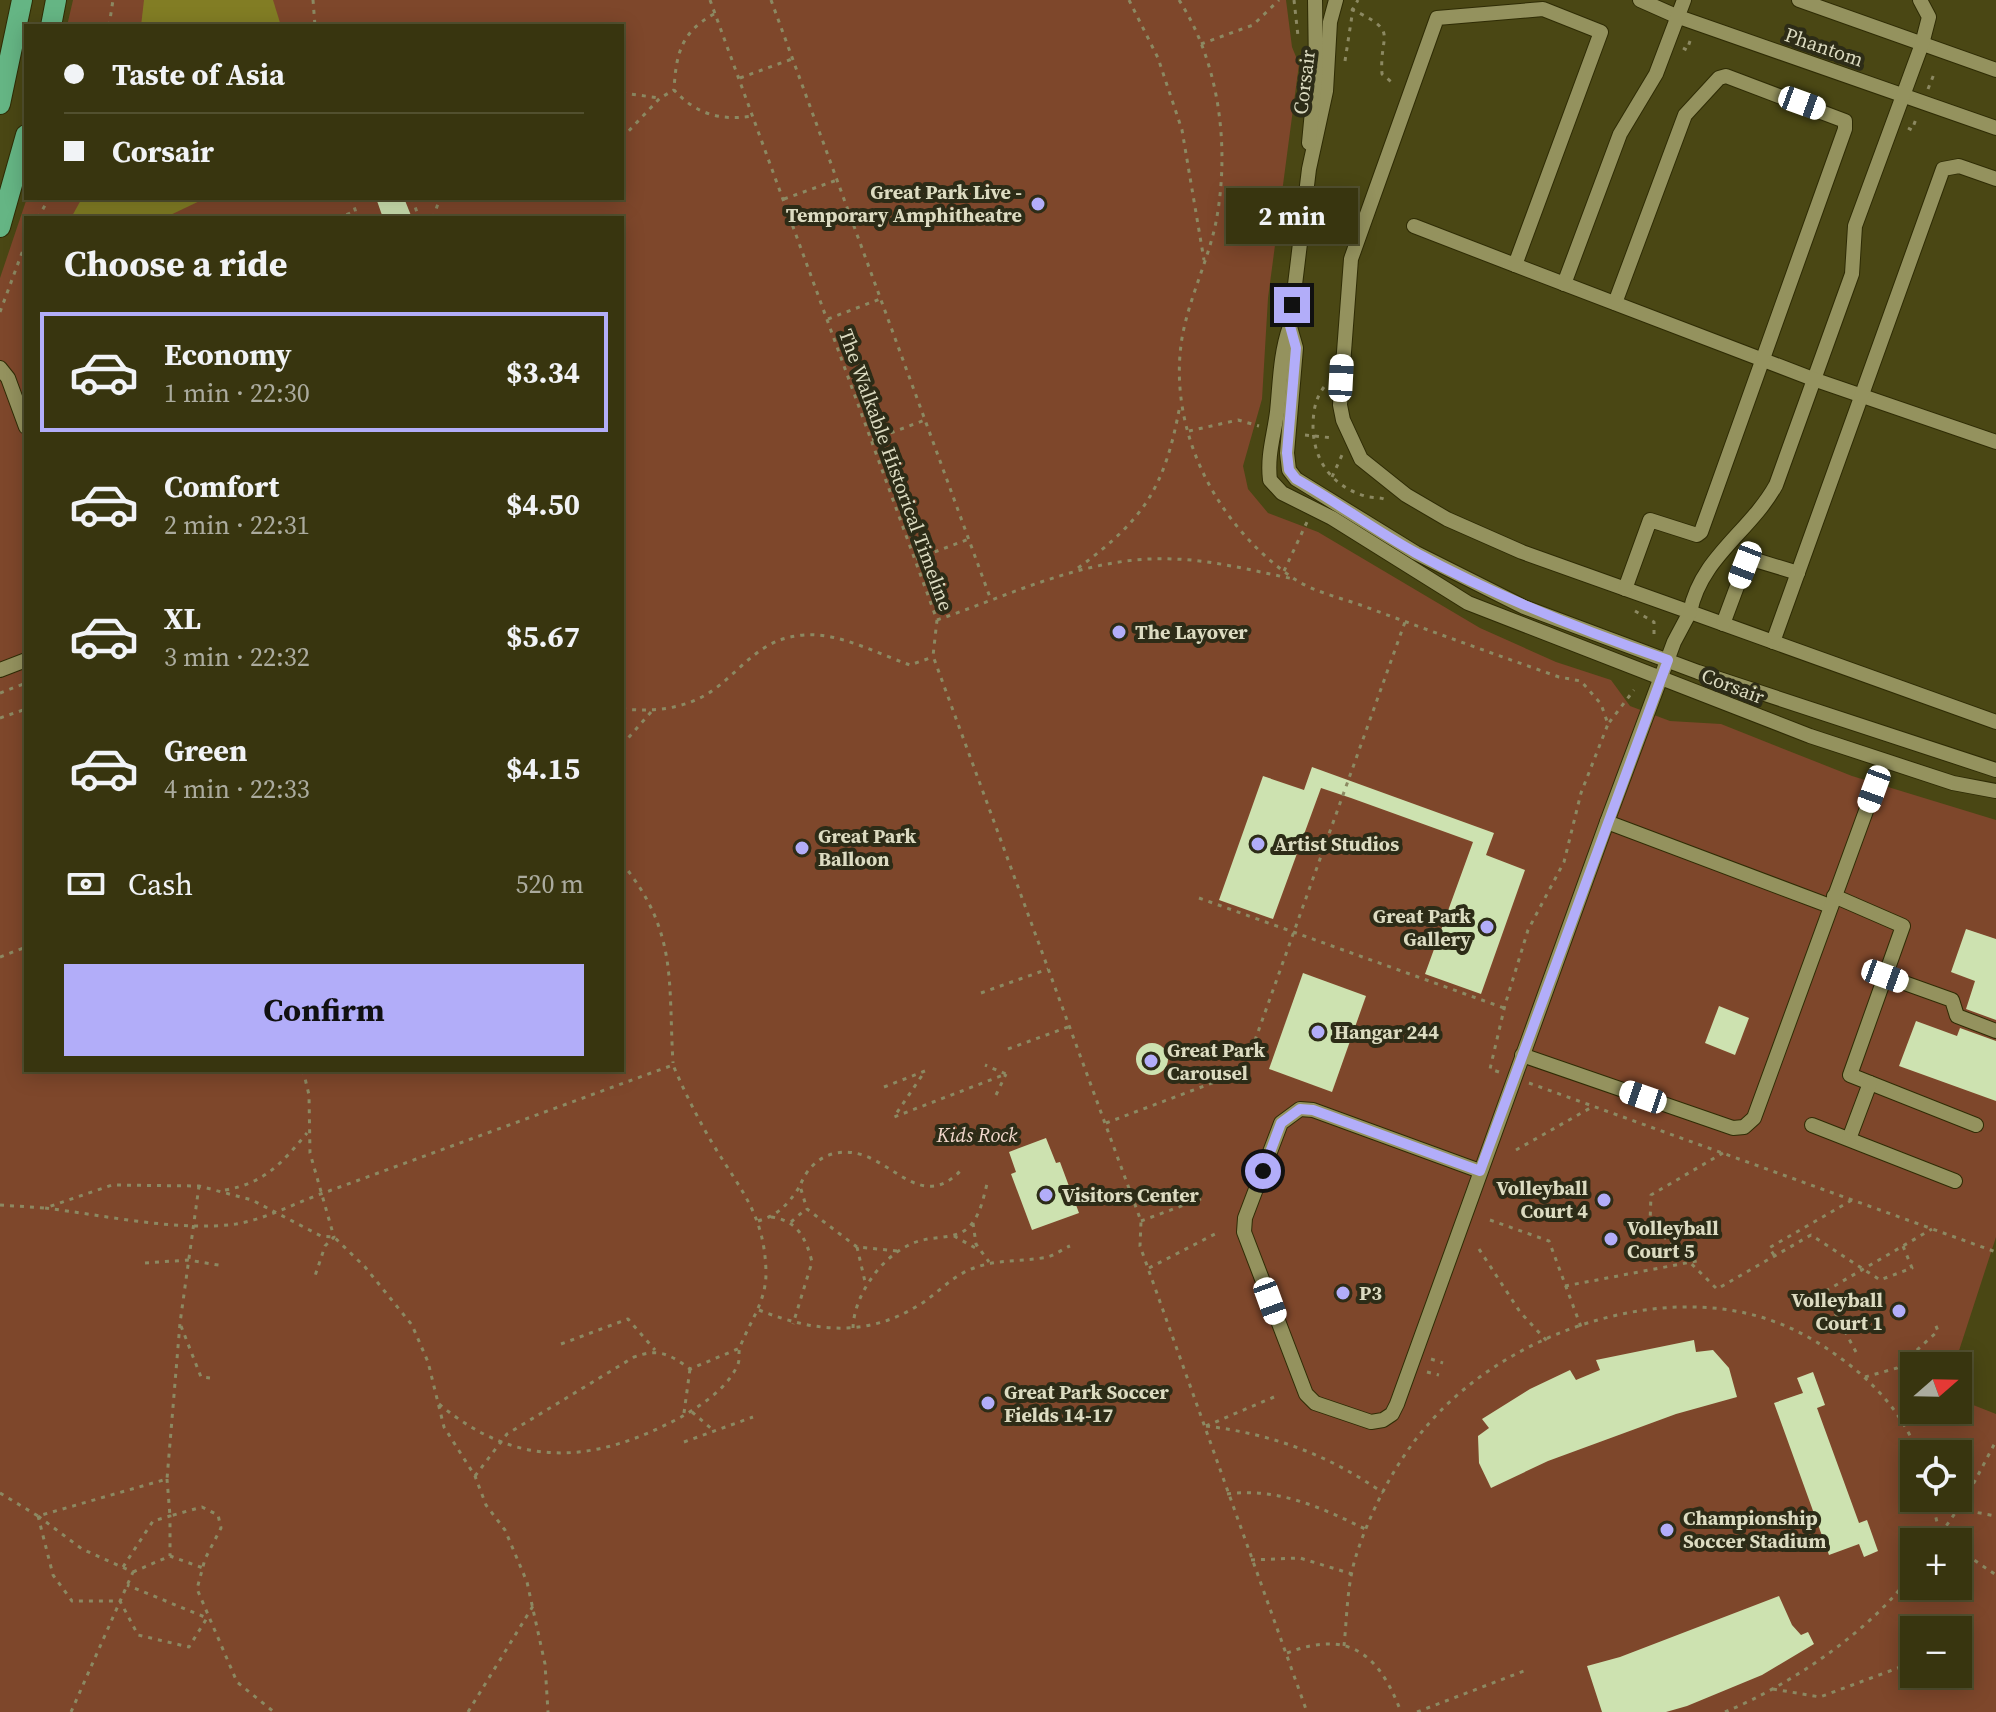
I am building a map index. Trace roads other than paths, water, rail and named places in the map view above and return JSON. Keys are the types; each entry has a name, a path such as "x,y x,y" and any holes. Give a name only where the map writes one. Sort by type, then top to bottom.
{"main road":[{"path":"0,104 22,0"},
{"path":"51,24 56,0"},
{"path":"0,227 24,142"}],"street":[{"name":"Corsair","path":"1309,169 1309,123 1316,69 1315,0"},
{"name":"Phantom","path":"1640,0 1676,16 1996,128"},
{"path":"1564,284 1620,134 1656,74 1684,0"},
{"path":"1799,0 1996,70"},
{"path":"1480,1171 1313,1110 1300,1109 1281,1123 1245,1218 1244,1232 1300,1381 1315,1403 1371,1422 1392,1414 1607,822 1704,572 1760,512 1772,493 1852,274 1855,226 1922,44 1929,17 1920,0"},
{"name":"Corsair","path":"1340,2 1330,22 1326,91 1309,169 1290,326 1283,346 1268,462 1270,480 1282,493 1332,518 1468,603 1810,736 1953,783 1996,791"},
{"path":"1515,265 1601,32 1543,9 1437,18 1351,259 1340,405 1343,420 1361,459 1380,477 1429,509 1486,537 1996,722"},
{"path":"1615,303 1685,115 1719,78 1726,76 1839,116 1845,121 1845,129 1701,532 1697,535 1650,520 1625,589"},
{"path":"1773,642 1943,169 1959,166 1996,179"},
{"path":"1414,226 1813,379 1996,442"},
{"name":"Corsair","path":"1290,326 1296,348 1287,453 1289,470 1296,479 1366,525 1524,607 1894,739 1996,770"},
{"path":"0,368 8,378 24,422"},
{"path":"1723,624 1745,565 1752,559 1798,573"},
{"path":"0,670 24,661"},
{"path":"1522,1055 1733,1128 1744,1127 1754,1118 1874,789"},
{"path":"1607,822 1903,926 1850,1075 1976,1125"},
{"path":"1885,976 1952,1000 1957,1016 1996,1031"},
{"path":"1849,1139 1870,1083"},
{"path":"1812,1125 1955,1181"}],"place":[{"name":"Great Park Live - Temporary Amphitheatre","path":"1038,204"},
{"name":"The Layover","path":"1119,632"},
{"name":"Artist Studios","path":"1258,844"},
{"name":"Great Park Balloon","path":"802,848"},
{"name":"Great Park Gallery","path":"1487,927"},
{"name":"Hangar 244","path":"1318,1032"},
{"name":"Great Park Carousel","path":"1151,1061"},
{"name":"Visitors Center","path":"1046,1195"},
{"name":"Volleyball Court 4","path":"1604,1200"},
{"name":"Volleyball Court 5","path":"1611,1239"},
{"name":"P3","path":"1343,1293"},
{"name":"Volleyball Court 1","path":"1899,1311"},
{"name":"Great Park Soccer Fields 14-17","path":"988,1403"},
{"name":"Championship Soccer Stadium","path":"1667,1530"}],"park label":[{"name":"Kids Rock","path":"977,1135"}]}
